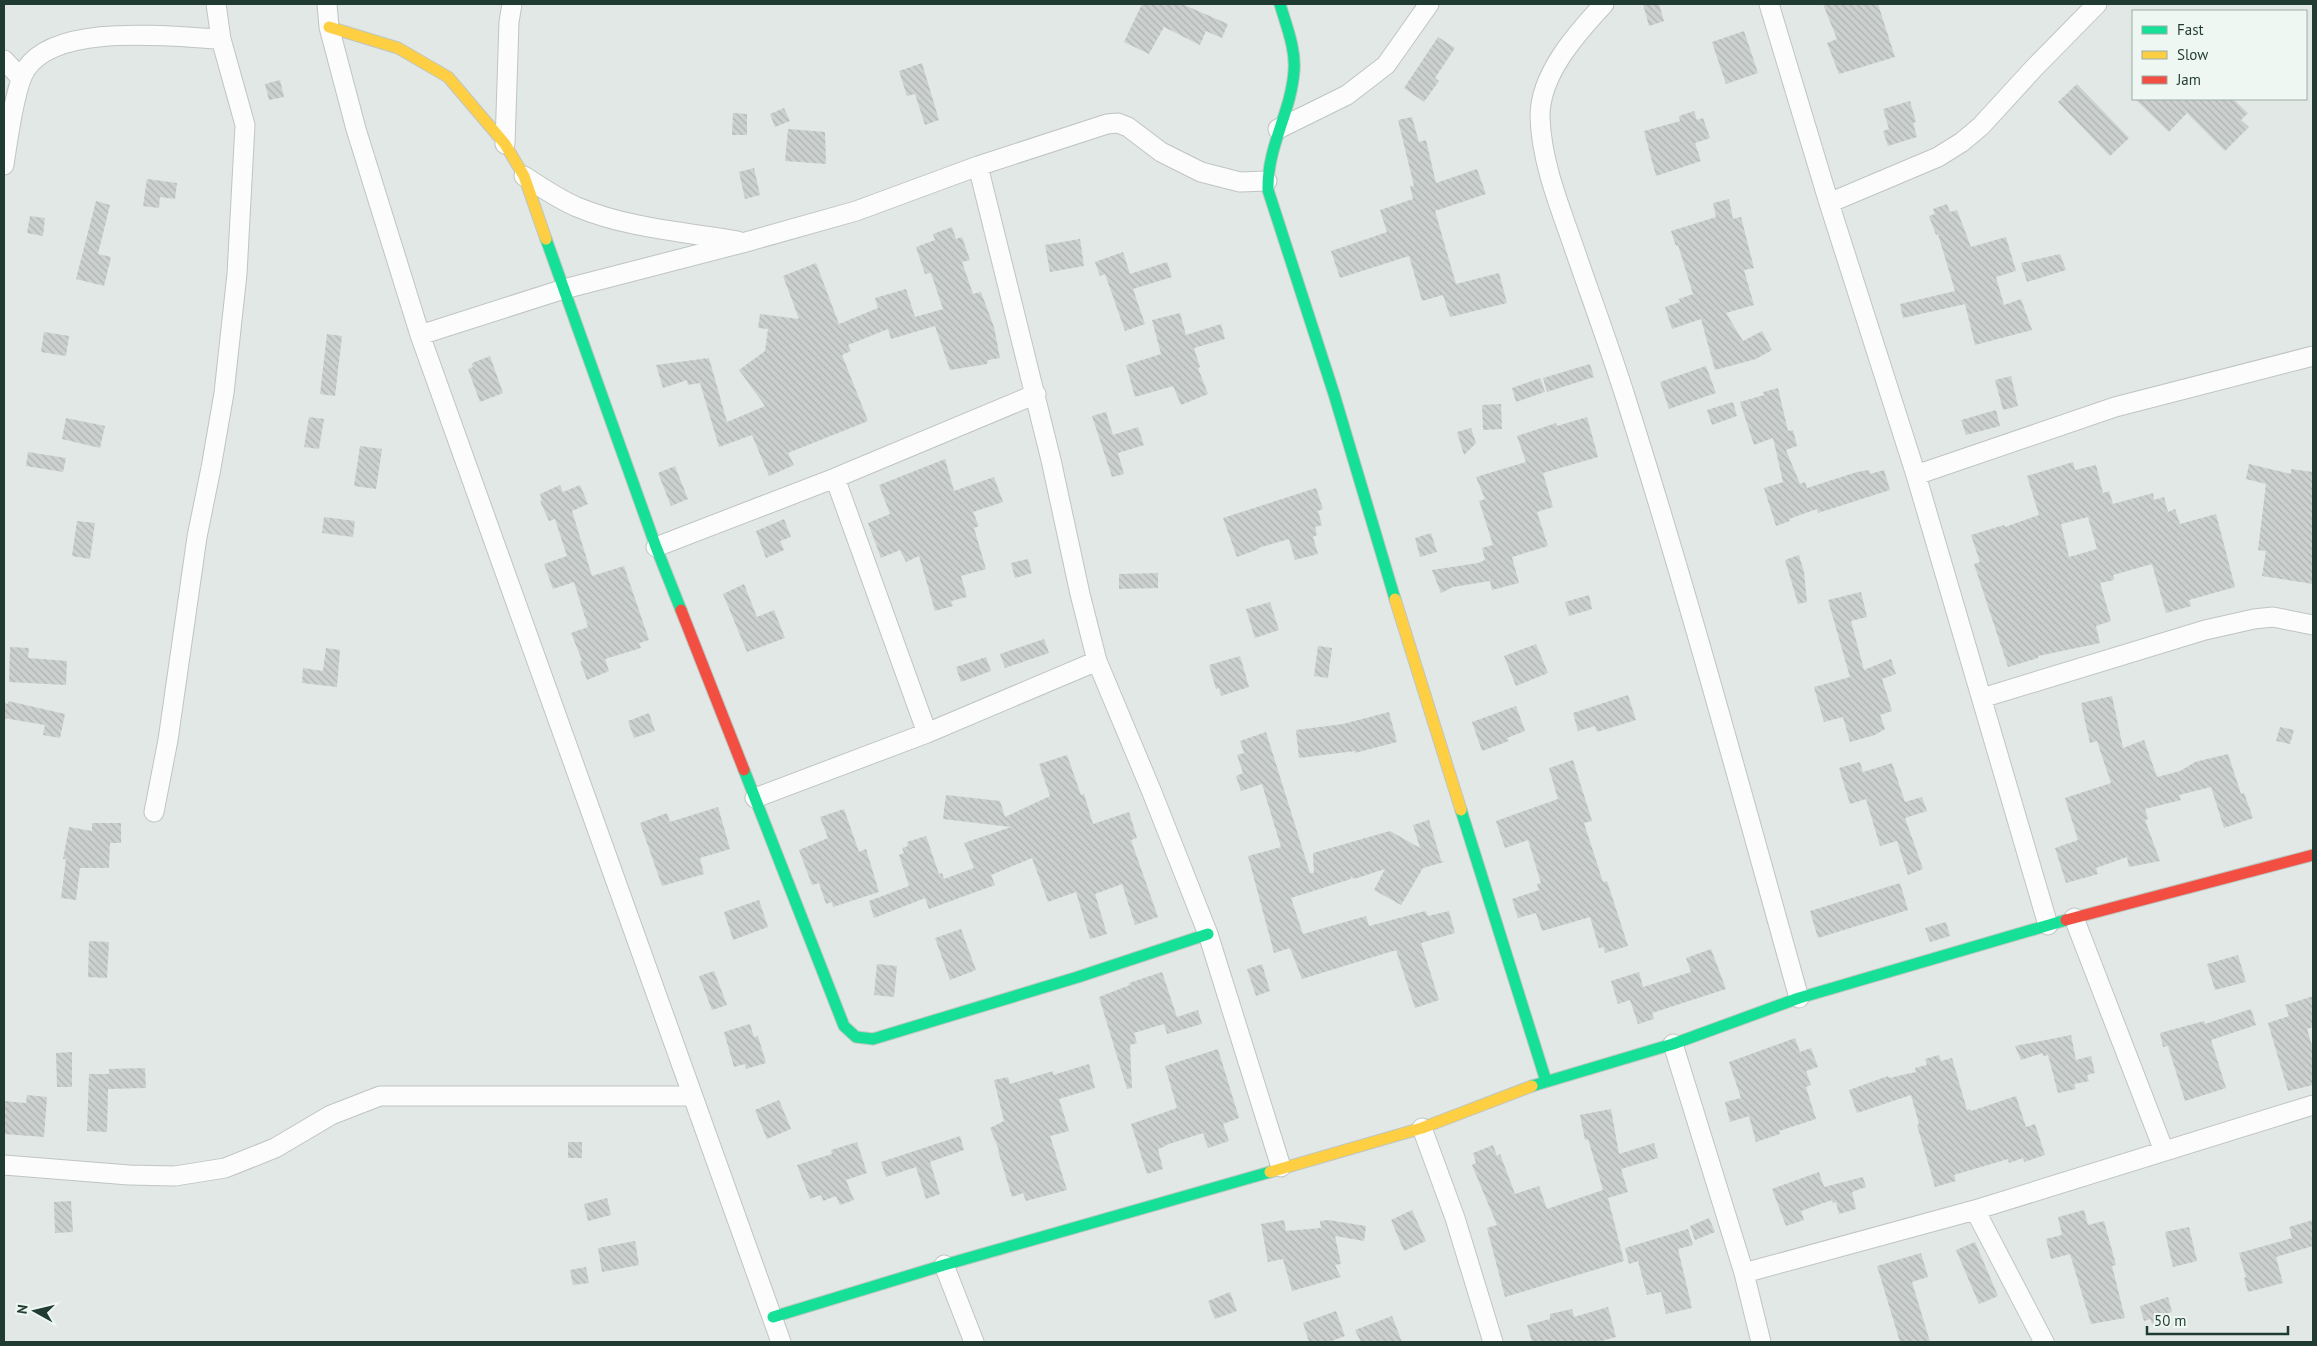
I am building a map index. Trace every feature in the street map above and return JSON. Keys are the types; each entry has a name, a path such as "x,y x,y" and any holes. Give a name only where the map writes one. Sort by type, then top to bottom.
{"street":[{"path":"154,812 168,740 197,537 212,468 224,393 236,274 245,125 243,112 221,39 216,4"},
{"path":"327,4 329,27 356,129 420,335 781,1342"},
{"path":"505,144 509,22 512,4"},
{"path":"1280,4 1293,55 1294,70 1292,85 1269,161 1267,181 1271,199 1334,394 1403,626 1546,1081"},
{"path":"1278,129 1347,95 1386,65 1429,4"},
{"path":"1604,4 1554,69 1544,92 1540,114 1545,156 1556,196 1625,397 1716,700 1799,998"},
{"path":"1769,4 1829,203 1916,475 2048,925"},
{"path":"1829,203 1938,157 1962,142 1981,126 2035,67 2097,4"},
{"path":"329,27 398,48 448,78 505,144 524,176 656,547 844,1026 848,1032 862,1040 873,1039 1078,977 1208,934"},
{"path":"4,165 21,78 32,61 50,47 80,39 154,35 221,39"},
{"path":"4,60 21,78"},
{"path":"420,335 564,289 746,242 856,211 978,166 1107,124 1118,123 1128,127 1161,152 1201,172 1240,182 1267,181"},
{"path":"978,166 1036,394 1097,661 1152,790 1208,934 1281,1167"},
{"path":"524,176 553,196 578,208 644,225 746,242"},
{"path":"1916,475 2115,407 2313,356"},
{"path":"656,547 835,478 1036,394"},
{"path":"835,478 927,733"},
{"path":"1982,698 2206,630 2254,619 2273,617 2313,625"},
{"path":"755,798 927,733 1097,661"},
{"path":"773,1317 944,1265 1422,1128 1546,1081 1674,1044 1799,998 2048,925 2313,855"},
{"path":"2074,918 2164,1151"},
{"path":"1674,1044 1744,1273 1761,1342"},
{"path":"4,1165 130,1175 175,1176 225,1168 275,1148 331,1115 380,1096 693,1096"},
{"path":"1744,1273 1974,1210 2313,1106"},
{"path":"1422,1128 1455,1218 1493,1342"},
{"path":"1974,1210 2044,1342"},
{"path":"944,1265 974,1342"}],"building":[{"path":"1142,4 1182,4 1228,24 1222,38 1206,31 1200,45 1164,27 1149,54 1124,42"},
{"path":"1643,4 1659,4 1664,21 1649,26"},
{"path":"1823,4 1878,4 1895,57 1839,74 1827,43 1837,39"},
{"path":"1744,31 1758,73 1726,84 1712,42"},
{"path":"1438,37 1455,48 1435,78 1439,81 1424,102 1404,88"},
{"path":"922,63 939,120 925,125 915,94 907,96 899,71"},
{"path":"280,80 284,97 269,100 265,84"},
{"path":"2077,84 2129,138 2110,156 2058,102"},
{"path":"2136,100 2234,100 2248,113 2241,120 2249,127 2225,151 2187,113 2169,132"},
{"path":"1910,101 1916,122 1913,123 1917,137 1888,146 1883,131 1889,129 1883,109"},
{"path":"784,108 790,121 775,127 770,114"},
{"path":"1694,111 1697,120 1703,118 1710,138 1695,143 1701,161 1656,176 1644,131 1680,121 1679,116"},
{"path":"733,113 747,114 747,135 732,135"},
{"path":"1412,117 1419,142 1426,140 1436,183 1477,169 1486,194 1435,211 1456,284 1499,273 1507,303 1450,317 1443,295 1422,301 1409,256 1340,278 1331,251 1387,232 1380,210 1413,199 1410,186 1414,186 1398,120"},
{"path":"788,129 825,132 826,164 785,161"},
{"path":"754,168 760,195 745,199 739,172"},
{"path":"147,179 177,183 175,199 160,197 159,208 143,206"},
{"path":"1729,199 1733,219 1741,217 1754,268 1744,270 1754,305 1726,313 1743,341 1762,331 1772,350 1756,359 1715,370 1701,319 1672,329 1665,307 1680,302 1679,299 1693,294 1678,245 1676,246 1671,231 1716,217 1713,203"},
{"path":"96,201 110,205 98,254 111,257 104,286 76,279"},
{"path":"1947,204 1950,212 1957,210 1971,247 2006,237 2016,271 1996,277 2004,305 2021,299 2032,330 1975,345 1965,304 1903,318 1900,304 1955,291 1938,234 1936,235 1929,216 1935,214 1933,209"},
{"path":"30,216 45,218 43,236 27,233"},
{"path":"952,227 956,239 962,237 970,260 962,262 973,294 981,292 994,327 1000,358 988,360 987,364 950,370 935,326 891,339 888,329 848,345 851,351 842,355 868,421 788,453 794,465 769,476 752,435 719,447 700,383 688,385 687,380 663,388 656,365 709,358 727,422 765,406 739,370 765,351 768,329 758,328 760,314 799,319 783,276 816,263 839,324 878,308 875,298 906,289 915,317 943,309 931,273 925,274 916,247 935,240 933,234"},
{"path":"1080,239 1084,266 1050,272 1045,245"},
{"path":"1123,252 1130,274 1167,262 1172,277 1133,289 1145,324 1125,331 1105,274 1100,276 1095,262"},
{"path":"2060,254 2066,270 2027,282 2021,263"},
{"path":"1180,313 1186,335 1221,324 1225,339 1194,348 1200,367 1198,368 1208,394 1181,405 1173,386 1135,397 1126,365 1161,354 1152,320"},
{"path":"44,332 69,336 66,356 41,352"},
{"path":"327,334 342,336 335,396 320,394"},
{"path":"490,356 503,393 480,402 468,369 473,367 472,363"},
{"path":"1590,364 1594,377 1547,392 1543,378"},
{"path":"1706,366 1716,393 1669,409 1660,382"},
{"path":"2011,376 2018,406 2003,410 1995,380"},
{"path":"1540,378 1545,392 1516,402 1512,388"},
{"path":"1778,388 1788,431 1793,430 1797,446 1786,450 1800,484 1805,482 1807,488 1857,472 1869,470 1870,474 1884,470 1890,490 1818,513 1817,509 1776,526 1764,488 1783,482 1773,438 1754,445 1740,402 1764,395 1763,392"},
{"path":"1733,402 1737,416 1712,425 1707,410"},
{"path":"1501,404 1502,429 1483,430 1482,405"},
{"path":"1996,410 2000,426 1966,435 1961,420"},
{"path":"1106,412 1113,435 1138,427 1144,445 1118,453 1124,474 1112,477 1092,416"},
{"path":"309,417 324,419 319,449 304,447"},
{"path":"1587,417 1598,457 1543,473 1553,507 1537,512 1548,546 1512,557 1519,583 1492,590 1490,581 1453,587 1441,593 1432,570 1478,563 1485,560 1482,548 1493,545 1479,501 1485,499 1476,477 1526,462 1517,436 1556,423 1557,426"},
{"path":"66,418 105,426 100,448 62,439"},
{"path":"1471,428 1476,443 1464,455 1457,432"},
{"path":"360,446 382,449 376,489 354,486"},
{"path":"28,452 66,458 63,472 26,466"},
{"path":"945,459 954,491 994,477 1003,502 973,512 979,526 974,528 986,569 961,576 967,597 951,601 953,606 935,611 919,556 906,562 900,550 881,558 868,523 890,514 879,485"},
{"path":"2073,462 2075,470 2096,465 2103,493 2109,491 2113,504 2153,493 2154,500 2164,497 2168,512 2175,509 2180,524 2216,514 2235,587 2189,600 2191,606 2166,613 2152,564 2113,575 2114,580 2100,583 2111,621 2096,626 2100,643 2038,656 2038,658 2008,667 1974,564 1980,562 1971,535 2004,525 2005,527 2039,515 2027,476","holes":["2088,517 2097,549 2069,557 2061,524"]},
{"path":"2249,464 2291,474 2291,469 2313,472 2313,584 2262,576 2266,551 2258,550 2266,484 2246,479"},
{"path":"675,466 688,499 671,506 658,473"},
{"path":"560,485 563,492 580,485 588,504 572,511 592,576 624,566 649,640 639,643 641,648 605,659 609,671 587,680 580,661 582,660 571,633 588,627 574,582 553,589 544,564 567,556 555,519 549,521 540,501 542,500 540,494"},
{"path":"1316,488 1323,509 1318,511 1322,525 1315,527 1317,535 1313,537 1318,554 1295,560 1289,539 1258,548 1237,557 1223,518"},
{"path":"324,517 355,521 353,537 322,533"},
{"path":"784,519 791,537 780,541 784,550 766,558 756,531"},
{"path":"77,521 95,523 90,559 72,556"},
{"path":"1431,533 1437,552 1420,557 1415,538"},
{"path":"1799,555 1804,572 1807,602 1798,604 1785,560"},
{"path":"1028,559 1032,573 1015,578 1011,563"},
{"path":"1158,573 1158,588 1119,589 1119,574"},
{"path":"744,584 757,617 774,610 785,638 747,652 723,594"},
{"path":"1861,592 1867,617 1851,621 1864,670 1891,659 1896,674 1882,679 1892,711 1880,715 1885,729 1875,735 1850,742 1843,717 1824,722 1814,687 1850,677 1828,600"},
{"path":"1589,595 1592,609 1569,616 1565,602"},
{"path":"1270,602 1279,630 1255,638 1246,609"},
{"path":"1044,639 1049,653 1005,668 1000,654"},
{"path":"1536,644 1548,673 1516,686 1504,656"},
{"path":"1318,646 1332,648 1328,678 1314,676"},
{"path":"10,647 29,648 28,658 67,661 66,685 9,682"},
{"path":"326,648 340,650 337,687 302,683 303,668 323,671"},
{"path":"1240,656 1249,687 1221,696 1219,688 1216,689 1209,665"},
{"path":"986,657 991,671 961,682 956,667"},
{"path":"1628,695 1636,720 1597,732 1595,726 1578,731 1573,713"},
{"path":"2112,696 2123,748 2144,740 2157,777 2180,771 2195,762 2228,754 2241,794 2244,793 2253,818 2224,828 2211,787 2179,795 2181,800 2145,809 2148,819 2145,820 2160,861 2129,867 2127,857 2096,868 2098,874 2066,883 2055,848 2078,840 2065,798 2111,783 2097,741 2090,743 2081,703"},
{"path":"8,701 65,714 60,738 43,735 45,725 4,718 4,703 8,704"},
{"path":"1516,706 1525,731 1507,738 1509,741 1482,751 1472,722"},
{"path":"1389,712 1397,742 1355,753 1355,751 1299,758 1296,730 1343,724"},
{"path":"649,713 655,731 634,738 628,721"},
{"path":"2280,727 2294,730 2290,744 2276,741"},
{"path":"1266,732 1310,873 1314,873 1313,853 1390,831 1420,848 1413,825 1429,820 1441,860 1444,862 1423,868 1401,905 1374,890 1385,869 1354,879 1350,876 1351,879 1291,898 1303,934 1366,916 1369,926 1425,911 1428,916 1449,911 1455,933 1421,943 1439,1000 1415,1008 1396,950 1302,979 1290,948 1274,953 1248,856 1281,847 1262,784 1241,791 1236,776 1243,773 1237,755 1244,753 1240,741"},
{"path":"1067,755 1081,795 1084,794 1093,824 1129,812 1137,838 1131,840 1158,917 1135,925 1122,884 1095,894 1107,934 1090,939 1076,892 1048,902 1032,858 991,875 995,885 929,909 925,898 874,918 869,901 909,886 899,855 904,853 902,848 908,846 907,842 926,836 939,874 942,873 944,879 974,868 964,843 1011,827 943,819 946,795 1000,801 1005,817 1050,796 1039,764"},
{"path":"1573,760 1592,821 1584,823 1603,882 1607,881 1628,946 1605,953 1604,947 1599,948 1590,917 1542,931 1536,913 1518,918 1512,899 1539,890 1537,884 1541,883 1528,840 1505,848 1496,821 1558,799 1549,768"},
{"path":"1860,762 1863,772 1892,763 1905,802 1922,797 1927,811 1905,818 1923,869 1908,875 1897,841 1880,846 1866,799 1850,804 1839,768"},
{"path":"718,807 730,849 700,858 704,874 662,886 640,823 667,813 670,822"},
{"path":"844,809 859,852 866,849 879,892 833,907 832,902 826,904 819,883 812,885 799,850 828,838 820,817"},
{"path":"92,823 121,823 121,843 110,843 109,868 80,868 76,900 61,898 66,859 63,859 69,827 92,831"},
{"path":"1900,883 1908,910 1818,938 1810,911"},
{"path":"759,900 768,927 733,940 724,912"},
{"path":"1946,922 1950,936 1930,942 1925,928"},
{"path":"961,929 976,970 950,980 935,938"},
{"path":"89,941 109,942 107,978 88,977"},
{"path":"1711,949 1726,989 1652,1013 1654,1019 1638,1024 1630,1000 1618,1004 1611,981 1639,972 1643,987 1691,972 1686,958"},
{"path":"2238,955 2246,982 2215,990 2207,964"},
{"path":"877,964 897,966 894,997 874,995"},
{"path":"1262,964 1270,991 1256,996 1247,969"},
{"path":"714,971 727,1005 712,1010 699,976"},
{"path":"1162,972 1177,1017 1198,1010 1202,1024 1167,1034 1164,1024 1134,1033 1137,1043 1130,1045 1132,1088 1127,1089 1099,997 1130,985 1129,983"},
{"path":"2313,996 2313,1027 2307,1029 2313,1049 2313,1085 2288,1091 2268,1023 2289,1016 2285,1005"},
{"path":"2251,1009 2256,1025 2211,1040 2226,1088 2185,1101 2168,1046 2163,1047 2160,1033 2204,1021 2205,1024"},
{"path":"750,1024 754,1037 758,1036 766,1063 746,1069 745,1064 734,1067 724,1032"},
{"path":"2071,1035 2076,1060 2091,1056 2095,1073 2087,1075 2089,1081 2074,1084 2076,1089 2058,1093 2048,1055 2043,1056 2043,1053 2021,1060 2015,1046"},
{"path":"1795,1038 1800,1052 1811,1048 1818,1067 1806,1071 1811,1085 1806,1087 1816,1119 1779,1131 1780,1134 1756,1142 1749,1116 1730,1122 1725,1102 1741,1098 1729,1062"},
{"path":"1218,1049 1239,1118 1223,1124 1229,1141 1208,1148 1203,1133 1166,1145 1158,1149 1163,1169 1147,1174 1131,1124 1177,1108 1165,1066"},
{"path":"72,1052 72,1087 57,1087 56,1053"},
{"path":"1939,1055 1941,1061 1952,1058 1967,1110 1970,1109 1971,1111 2016,1096 2026,1127 2035,1124 2045,1155 2024,1162 2023,1158 2009,1163 2008,1159 1954,1175 1956,1181 1935,1187 1917,1125 1919,1124 1911,1095 1857,1113 1849,1090 1888,1076 1889,1078 1916,1072 1915,1068 1927,1065 1925,1059"},
{"path":"1089,1064 1095,1088 1059,1099 1069,1131 1050,1136 1067,1190 1026,1201 1023,1193 1012,1197 999,1150 990,1128 1004,1121 994,1080 1008,1077 1010,1084 1053,1071 1053,1075"},
{"path":"145,1068 146,1088 108,1089 107,1132 87,1131 89,1074 109,1074 109,1069"},
{"path":"27,1095 47,1097 44,1137 4,1134 4,1101 26,1103"},
{"path":"779,1100 791,1129 767,1139 755,1110"},
{"path":"1611,1109 1619,1154 1654,1143 1658,1158 1621,1169 1628,1192 1608,1198 1624,1261 1505,1297 1487,1228 1497,1225 1472,1165 1476,1163 1473,1153 1493,1145 1497,1156 1500,1154 1515,1194 1539,1186 1547,1209 1603,1190 1588,1139 1585,1140 1580,1115"},
{"path":"960,1136 964,1150 930,1162 940,1194 926,1199 916,1167 886,1177 881,1162"},
{"path":"568,1142 582,1142 582,1158 568,1158"},
{"path":"857,1142 867,1173 846,1180 854,1200 840,1205 836,1196 823,1201 821,1195 810,1199 797,1165 832,1154 831,1150"},
{"path":"1819,1172 1824,1187 1863,1177 1866,1187 1852,1192 1856,1209 1839,1214 1836,1202 1833,1203 1832,1200 1801,1211 1804,1220 1786,1226 1772,1189"},
{"path":"607,1198 611,1215 588,1221 584,1204"},
{"path":"71,1201 73,1232 55,1233 54,1202"},
{"path":"1412,1210 1426,1241 1404,1251 1391,1220"},
{"path":"2084,1210 2088,1225 2104,1221 2116,1265 2112,1266 2125,1318 2091,1324 2070,1254 2051,1259 2046,1239 2062,1235 2058,1217"},
{"path":"1709,1218 1715,1232 1695,1240 1690,1226"},
{"path":"1284,1220 1286,1231 1321,1228 1320,1221 1328,1220 1366,1226 1364,1241 1335,1236 1341,1264 1335,1265 1341,1277 1292,1291 1283,1259 1268,1262 1261,1224"},
{"path":"2313,1220 2313,1246 2276,1257 2283,1283 2248,1292 2239,1253 2292,1238 2289,1227"},
{"path":"2189,1227 2197,1261 2173,1267 2165,1232"},
{"path":"1688,1229 1693,1245 1678,1249 1692,1308 1666,1314 1661,1292 1647,1295 1638,1261 1629,1264 1625,1248"},
{"path":"635,1241 639,1265 602,1272 598,1248"},
{"path":"1975,1242 1998,1296 1979,1304 1956,1250"},
{"path":"1921,1253 1928,1277 1912,1282 1930,1342 1900,1342 1877,1266"},
{"path":"586,1267 589,1283 573,1285 570,1270"},
{"path":"1230,1292 1237,1311 1215,1319 1208,1301"},
{"path":"2168,1297 2172,1312 2165,1314 2167,1319 2152,1324 2150,1319 2144,1321 2140,1306"},
{"path":"1608,1307 1616,1337 1598,1342 1532,1342 1527,1325 1550,1319 1550,1314 1572,1309 1574,1317"},
{"path":"1336,1311 1345,1336 1329,1342 1309,1342 1303,1323"},
{"path":"1392,1316 1402,1342 1361,1342 1355,1330"}],"traffic: fast":[{"path":"1280,4 1292,46 1294,71 1289,101 1271,159 1268,190 1334,394 1395,599"},
{"path":"546,239 656,547 681,610"},
{"path":"744,770 844,1026 856,1037 873,1039 1078,977 1208,934"},
{"path":"1461,810 1546,1081"},
{"path":"1532,1086 1673,1044 1799,998 2066,920"},
{"path":"773,1317 944,1265 1270,1172"}],"traffic: slow":[{"path":"329,27 398,48 448,77 505,144 524,176 546,239"},
{"path":"1395,599 1461,810"},
{"path":"1270,1172 1422,1128 1532,1086"}],"traffic: jam":[{"path":"681,610 744,770"},
{"path":"2066,920 2313,855"}]}
